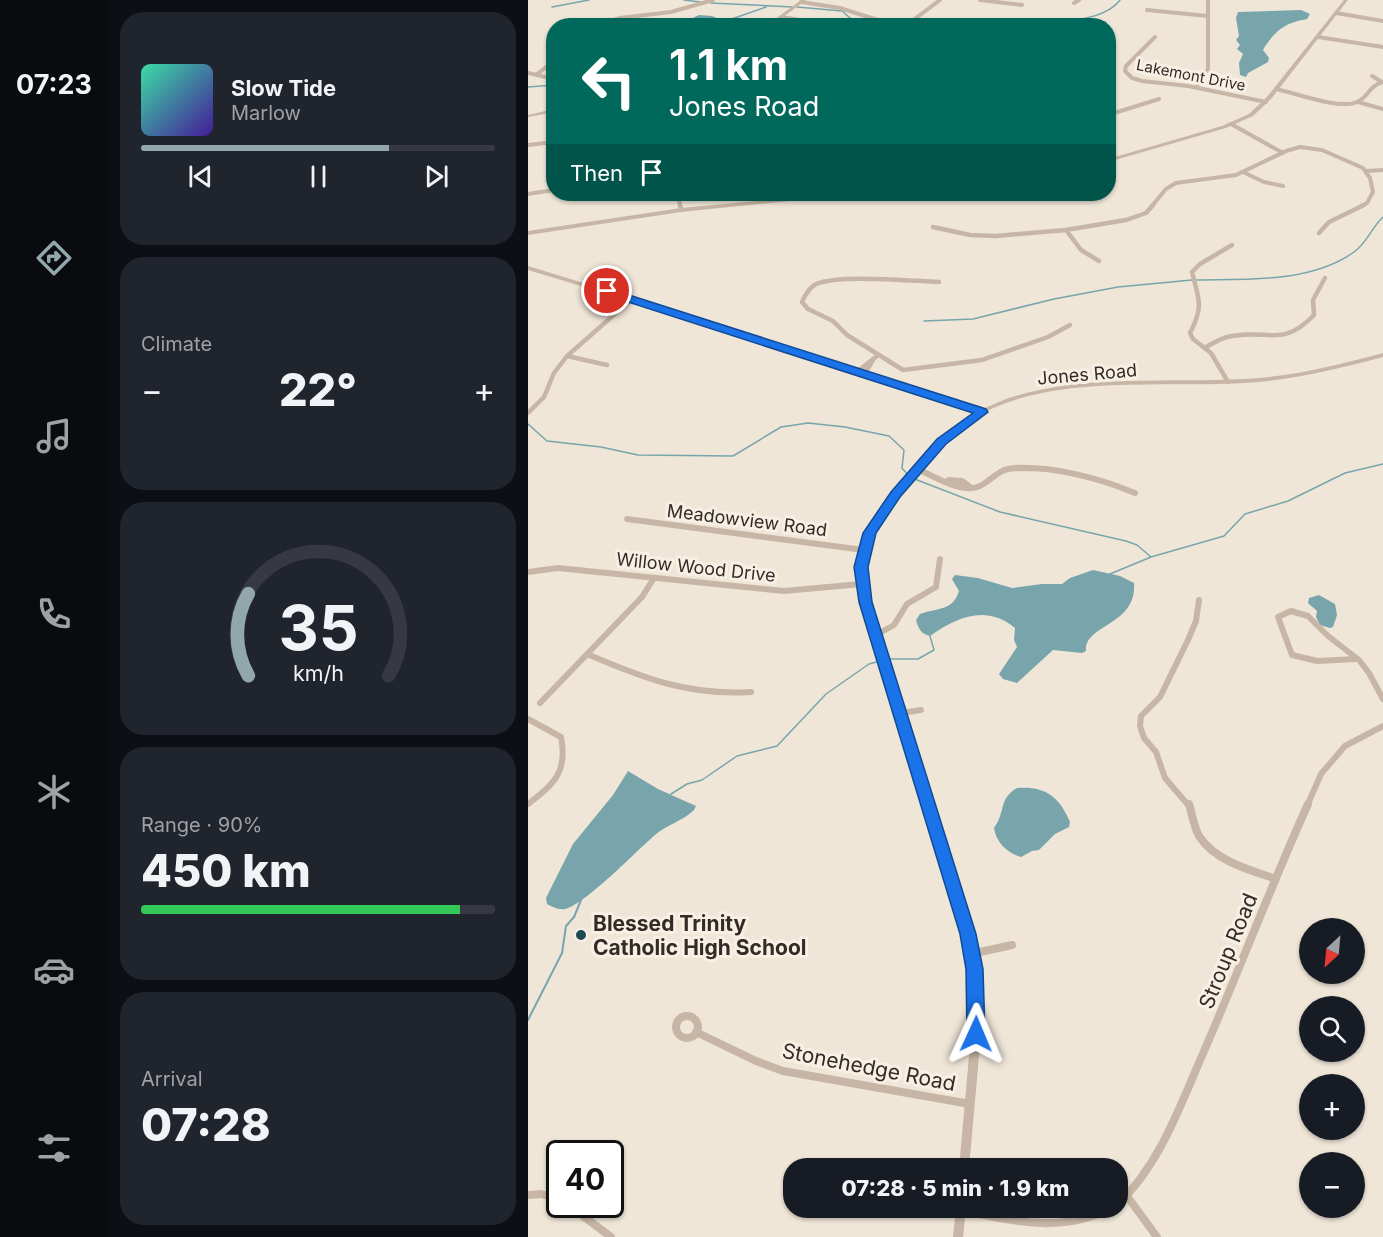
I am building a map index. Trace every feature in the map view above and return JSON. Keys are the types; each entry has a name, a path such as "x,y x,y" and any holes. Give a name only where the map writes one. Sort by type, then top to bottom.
{"street":[{"path":"620,18 671,12 713,0"},
{"path":"915,18 940,0"},
{"path":"980,0 1022,5"},
{"path":"1074,3 1079,0"},
{"path":"1196,87 1208,69 1208,0"},
{"path":"1116,159 1233,124 1251,115 1266,102 1346,0"},
{"path":"778,18 803,1 840,8 871,18"},
{"path":"1147,10 1208,16"},
{"path":"1336,13 1383,21"},
{"path":"781,16 794,18"},
{"name":"Lakemont Drive","path":"1155,37 1126,66 1126,73 1144,82 1196,87 1266,102"},
{"path":"1318,37 1383,47"},
{"path":"536,75 546,67"},
{"path":"528,73 546,77"},
{"path":"1372,76 1382,82"},
{"path":"1358,102 1370,87 1382,82"},
{"path":"1276,89 1337,104 1358,102 1383,109"},
{"path":"1116,113 1159,99"},
{"path":"528,116 546,112"},
{"path":"1233,124 1285,152"},
{"path":"528,145 546,143"},
{"path":"933,227 986,237 1066,230 1140,216 1150,209 1166,189 1176,183 1227,177 1300,147 1318,149 1349,160 1366,171 1383,170"},
{"path":"1319,233 1329,222 1363,207 1370,200 1373,192 1366,171"},
{"path":"1243,172 1264,182 1283,186"},
{"path":"528,194 546,191"},
{"path":"679,201 681,210"},
{"path":"528,233 681,210 770,201"},
{"path":"1066,230 1081,250 1099,261"},
{"path":"1228,382 1216,359 1206,347 1193,339 1190,333 1199,316 1200,305 1192,272 1201,263 1222,253 1232,245"},
{"path":"528,268 632,299 982,412"},
{"path":"1206,347 1226,337 1277,337 1303,329 1314,315 1313,300 1325,278"},
{"path":"939,282 832,279 817,283 805,294 802,302 807,308 833,321 875,358 903,370 976,362 1048,337 1070,325"},
{"path":"528,413 544,397 554,373 567,356 632,299"},
{"name":"Jones Road","path":"861,584 864,550 879,516 917,469 952,432 982,412 1018,397 1059,389 1228,382 1295,376 1383,355"},
{"path":"567,356 607,365"},
{"path":"862,372 875,358"},
{"path":"917,469 956,485 970,488 985,484 995,473 1010,468 1078,476 1117,485 1135,493"},
{"name":"Meadowview Road","path":"627,519 864,550"},
{"path":"876,635 891,630 897,624 902,609 909,602 935,589 938,582 940,559"},
{"name":"Willow Wood Drive","path":"528,572 558,568 784,591 861,584"},
{"path":"540,703 642,597 654,578"},
{"path":"861,584 963,914 971,954 977,1004 965,1158"},
{"path":"1199,600 1196,621 1188,640 1160,697 1141,716 1140,726 1144,738 1155,752 1165,778 1189,805 1198,834 1207,846 1240,867 1276,879"},
{"path":"1356,659 1342,658 1318,663 1292,655 1278,617 1291,610 1309,617 1321,630 1354,654 1368,671 1376,692 1383,699"},
{"path":"1342,658 1343,647"},
{"path":"587,654 668,687 736,695 751,692"},
{"path":"900,713 921,710"},
{"path":"528,719 561,737 564,756 564,766 556,780 528,804"},
{"name":"Stroup Road","path":"1128,1195 1150,1166 1178,1111 1245,959 1315,785 1328,764 1353,740 1383,726"},
{"path":"971,954 1012,945"},
{"name":"Stonehedge Road","path":"696,1032 756,1061 783,1071 970,1104"},
{"path":"528,1196 546,1195"},
{"path":"1128,1197 1157,1237"},
{"path":"586,1218 611,1237"},
{"path":"958,1237 960,1218"},
{"path":"1003,1218 1031,1224 1057,1225 1090,1218"}],"water":[{"path":"1301,10 1310,14 1307,19 1282,28 1264,48 1269,58 1268,62 1248,73 1246,77 1240,75 1239,63 1243,54 1237,49 1240,45 1236,40 1239,36 1236,18 1238,12"},
{"path":"699,15 717,18 693,18"},
{"path":"1093,570 1120,576 1134,583 1133,597 1127,608 1120,616 1093,635 1086,651 1082,653 1053,650 1017,683 1003,679 999,674 1017,647 1014,640 1015,628 1004,621 993,616 972,616 951,623 930,636 922,632 916,620 920,614 944,608 953,602 959,591 952,579 955,575 978,578 1012,588 1062,584 1070,578"},
{"path":"1319,595 1335,604 1337,615 1333,627 1320,625 1316,617 1317,611 1308,603 1309,598"},
{"path":"628,771 658,789 696,806 694,810 659,832 585,898 565,909 547,904 546,898 573,844 613,795"},
{"path":"1017,788 1036,789 1050,795 1061,805 1070,822 1069,827 1055,834 1039,850 1021,857 1011,853 1003,846 994,828 1007,797"}],"waterway":[{"path":"552,7 589,0"},
{"path":"684,0 700,2"},
{"path":"1085,18 1103,13 1120,0"},
{"path":"711,3 793,7"},
{"path":"735,18 766,7"},
{"path":"797,7 842,11 850,18"},
{"path":"528,87 546,86"},
{"path":"1197,280 1257,279 1299,274 1318,269 1354,252 1383,217"},
{"path":"924,321 973,319 1054,299 1118,287 1192,280"},
{"path":"528,424 547,441 601,447 638,455 733,456 781,427 808,423 845,427 889,436 904,450 902,468 908,475"},
{"path":"1151,557 1224,536 1245,514 1288,501 1345,473 1383,464"},
{"path":"912,478 1000,512 1126,541 1137,545 1151,557"},
{"path":"1110,574 1151,557"},
{"path":"887,659 918,659 934,650 930,636"},
{"path":"671,794 687,784 702,780 737,756 777,746 826,694 869,664 880,661"},
{"path":"528,1020 562,953 566,926 574,917 581,900"}],"place":[{"name":"Blessed Trinity Catholic High School","path":"581,935"}],"route":[{"path":"607,291 982,412 941,442 896,494 879,516 866,541 861,567 861,584 865,602 968,934 977,1004 976,1034"}]}
